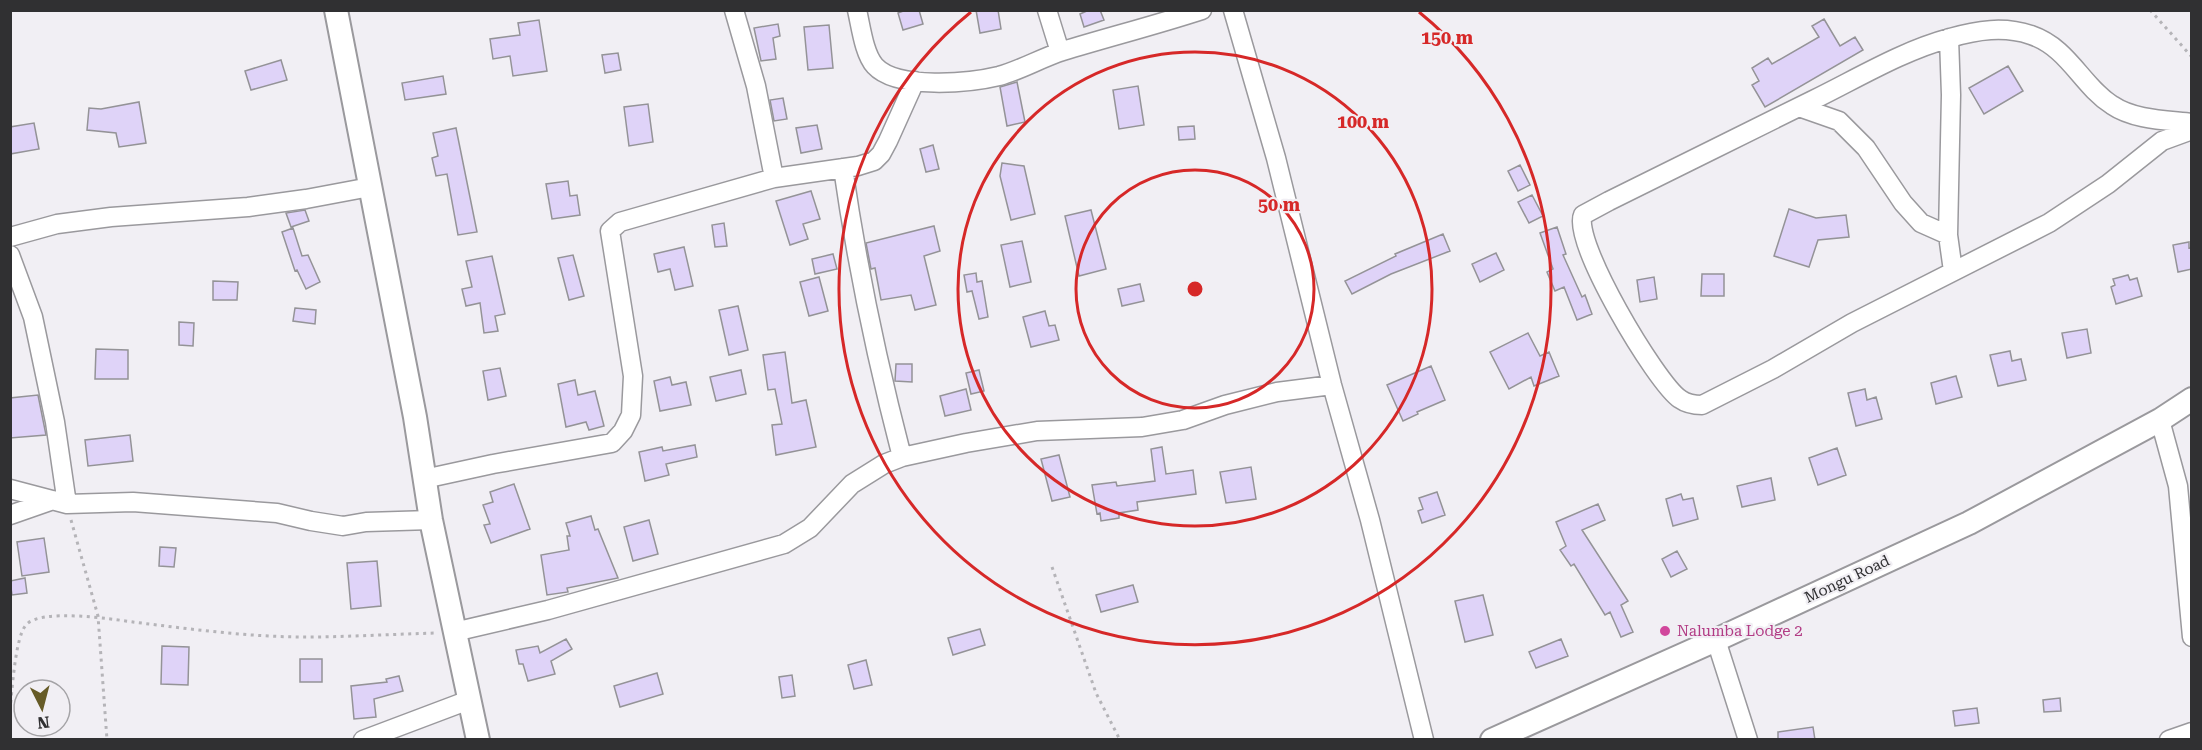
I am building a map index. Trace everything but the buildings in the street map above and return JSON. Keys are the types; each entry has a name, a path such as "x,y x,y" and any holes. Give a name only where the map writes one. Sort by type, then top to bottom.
{"main road":[{"path":"336,10 415,417 431,519 478,740"},
{"name":"Mongu Road","path":"1492,740 1969,523 2160,420 2192,399"}],"street":[{"path":"734,10 756,86 774,178"},
{"path":"857,10 864,43 875,66 892,78 960,82 998,76 1060,52 1203,10"},
{"path":"1047,10 1060,52"},
{"path":"1233,10 1276,158 1332,385 1370,520 1424,740"},
{"path":"2192,123 2133,115 2113,106 2097,93 2056,48 2032,35 2005,29 1977,31 1949,38 1894,59 1609,201 1583,215 1581,220 1583,234 1602,280 1656,374 1680,399 1693,405 1702,405 1773,369 1852,323 2049,223 2108,184 2162,141 2192,130"},
{"path":"1949,38 1948,235 1953,271"},
{"path":"424,479 612,443 623,431 631,415 633,385 610,231 620,222 774,178 874,161 881,154 915,81"},
{"path":"1800,107 1839,121 1844,125 1866,148 1903,203 1921,223 1948,235"},
{"path":"843,168 868,319 902,457"},
{"path":"10,237 57,224 111,217 248,207 370,187"},
{"path":"10,255 33,317 55,422 60,502"},
{"path":"454,632 548,610 784,544 810,528 852,484 884,464 902,457 1037,431 1142,427 1183,420 1225,405 1277,392 1332,385"},
{"path":"2160,420 2178,486 2192,637"},
{"path":"10,489 60,502 133,502 277,513 343,526 366,522 431,519"},
{"path":"10,515 60,502"},
{"path":"1716,640 1748,740"},
{"path":"363,740 469,700"},
{"path":"2169,740 2192,732"}],"path":[{"path":"2150,10 2192,57"},
{"path":"60,502 98,616 107,740"},
{"path":"1052,567 1096,693 1120,740"},
{"path":"10,710 18,648 25,626 33,620 44,617 98,616 233,633 304,637 454,632"}],"place":[{"name":"Nalumba Lodge 2","path":"1665,631"}]}
